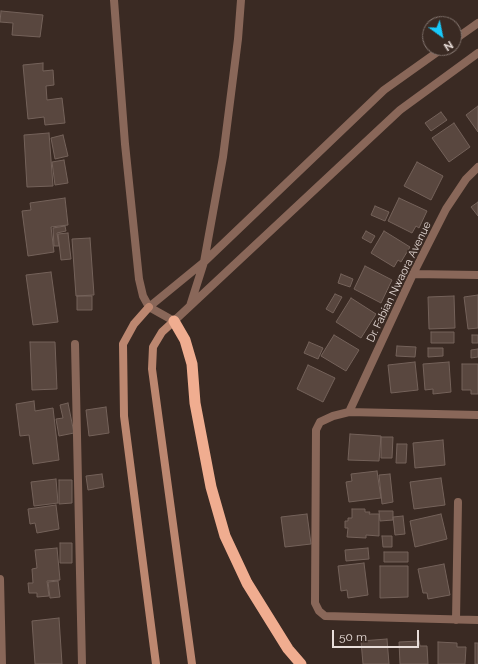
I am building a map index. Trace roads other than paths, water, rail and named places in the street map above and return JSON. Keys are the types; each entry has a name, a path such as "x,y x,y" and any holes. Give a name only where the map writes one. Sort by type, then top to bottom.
{"highway":[{"path":"174,321 185,340 192,364 195,403 211,487 225,536 247,583 288,649 301,664"}],"main road":[{"path":"149,307 134,324 123,344 124,416 156,664"},
{"path":"174,321 162,332 153,347 152,369 192,664"}],"street":[{"path":"114,0 125,144 139,279 143,296 149,307 174,321 400,110 478,52"},
{"path":"190,307 204,262 224,150 238,39 241,0"},
{"path":"462,34 478,23"},
{"path":"149,307 204,262 384,90 432,56"},
{"name":"Dr. Fabian Nwaora Avenue","path":"349,412 413,274 446,209 466,179 478,167"},
{"path":"413,274 478,275"},
{"path":"75,344 82,664"},
{"path":"478,415 349,412 320,422 316,430 315,603 319,611 325,616 478,620"},
{"path":"456,620 458,502"},
{"path":"0,579 2,664"}]}
